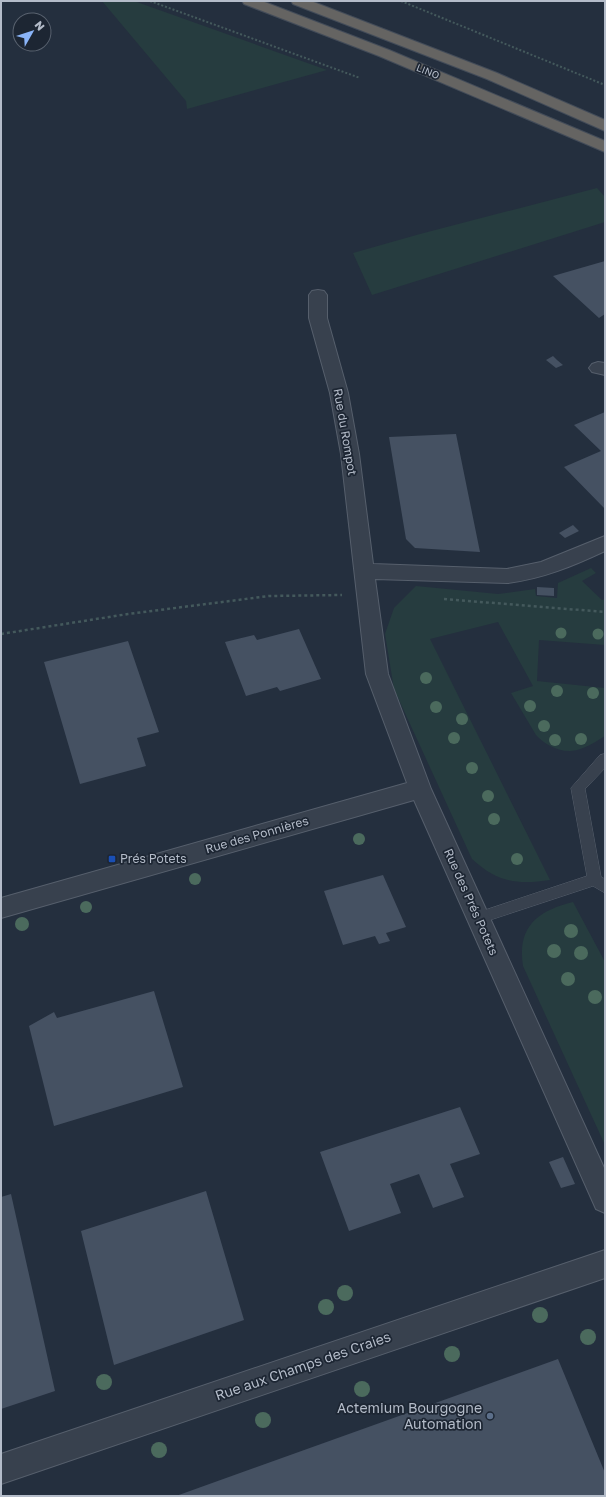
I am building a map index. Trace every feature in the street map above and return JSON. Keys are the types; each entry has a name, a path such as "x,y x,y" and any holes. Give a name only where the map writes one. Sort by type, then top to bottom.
{"highway":[{"name":"LINO","path":"249,1 339,34 452,80 605,147"},
{"name":"LINO","path":"298,1 492,76 605,126"}],"street":[{"name":"Rue du Rompot","path":"318,295 318,318 339,393 350,454 368,595"},
{"path":"365,571 507,576 524,574 557,564 605,542"},
{"name":"Rue des Prés Potets","path":"368,595 377,674 420,789 605,1200"},
{"name":"Rue des Ponnières","path":"1,908 420,789"},
{"name":"Rue aux Champs des Craies","path":"1,1469 605,1264"}],"lane":[{"path":"478,918 600,883 578,788 605,759"}],"path":[{"path":"150,1 360,78"},
{"path":"401,1 605,85"},
{"path":"1,634 128,614 269,596 368,595"},
{"path":"442,599 605,612"}],"green space":[{"path":"102,1 134,1 327,70 187,109 186,101"},
{"path":"597,188 605,197 605,222 372,295 353,253 420,234"},
{"path":"591,568 596,573 582,581 602,600 605,599 605,645 539,640 537,681 605,688 605,736 586,747 577,750 564,751 551,746 536,735 511,693 533,686 498,622 430,639 550,880 517,882 508,880 490,873 472,859 394,689 385,634 394,608 416,586 498,594 535,589 536,596 557,598 558,583"},
{"path":"573,902 605,962 605,1145 523,966 523,941 532,923 549,910"}],"building":[{"path":"605,261 605,314 599,318 553,276"},
{"path":"553,356 563,365 556,368 546,360"},
{"path":"605,412 605,509 564,467 601,451 574,425"},
{"path":"456,434 480,552 415,548 406,539 389,437"},
{"path":"573,525 579,531 565,538 559,533"},
{"path":"537,587 554,588 554,596 537,595"},
{"path":"299,629 321,679 280,691 277,687 246,696 225,642 254,635 257,640"},
{"path":"128,641 159,732 137,738 146,766 80,784 44,662"},
{"path":"383,875 406,927 386,933 390,941 379,944 375,936 343,945 324,891"},
{"path":"154,991 183,1087 54,1126 29,1026 54,1012 57,1018"},
{"path":"460,1107 480,1154 450,1164 464,1197 433,1208 419,1174 390,1184 401,1213 349,1231 320,1152"},
{"path":"563,1157 575,1184 561,1188 549,1162"},
{"path":"206,1191 244,1320 114,1365 81,1231"},
{"path":"11,1194 55,1391 1,1409 1,1197"},
{"name":"Actemium Bourgogne Automation","path":"558,1359 605,1473 605,1496 176,1496"}],"place":[{"name":"Prés Potets","path":"112,859"},
{"name":"Actemium Bourgogne Automation","path":"490,1416"}]}
